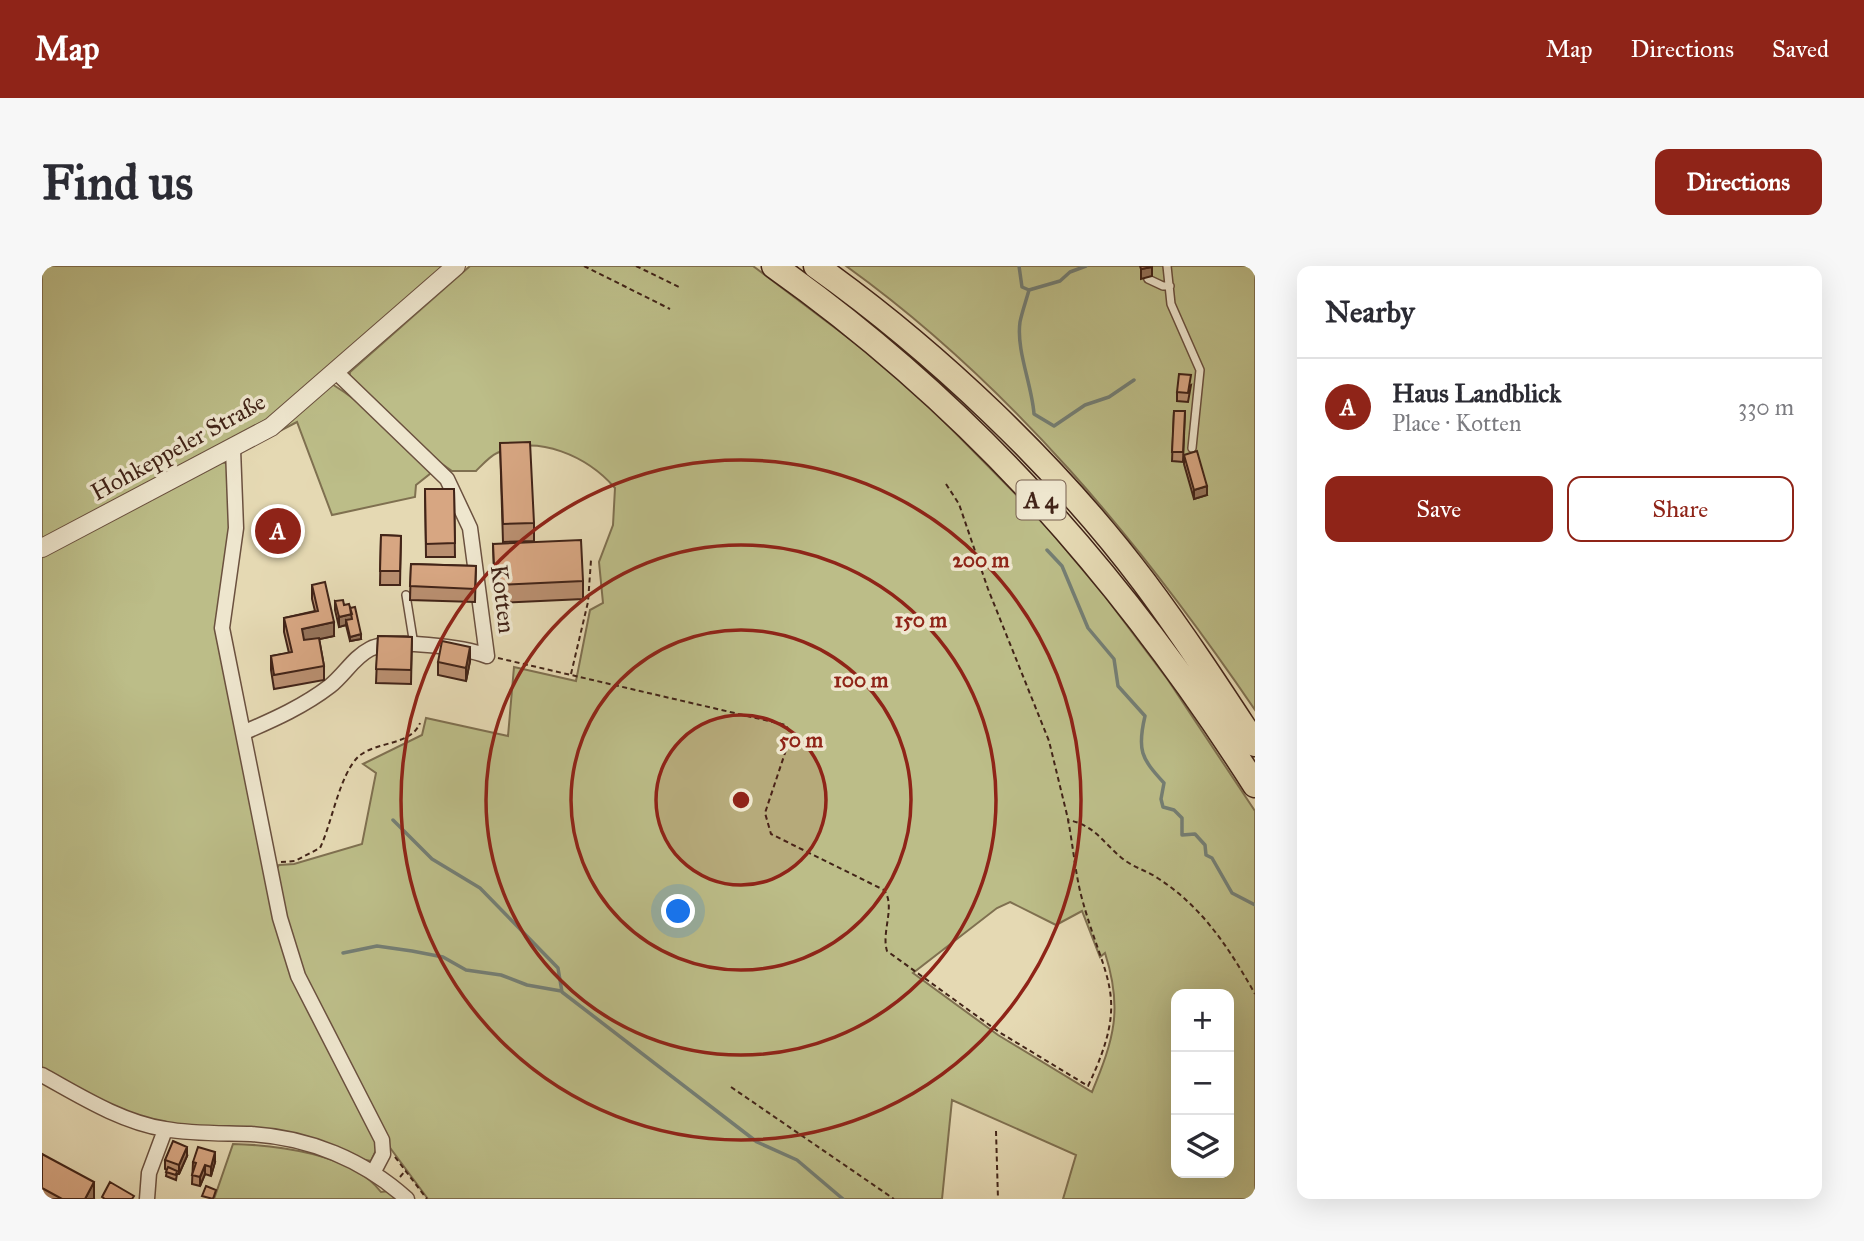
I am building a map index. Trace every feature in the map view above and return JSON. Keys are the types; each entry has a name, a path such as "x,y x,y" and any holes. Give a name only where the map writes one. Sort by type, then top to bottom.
{"highway":[{"name":"A 4","path":"774,266 859,329 925,385 1019,476 1141,619 1255,785"},
{"name":"A 4","path":"816,266 941,365 1080,506 1143,581 1255,744"}],"street":[{"name":"Hohkeppeler Straße","path":"42,548 233,449 289,415 456,266"},
{"name":"Kotten","path":"245,732 305,704 344,675 371,648 414,646 464,649 487,656 471,574 470,528 447,479 336,372"},
{"path":"233,449 236,528 222,628 288,954 384,1147 373,1173"},
{"path":"42,1075 117,1114 165,1130 253,1134 299,1141 347,1158 373,1173 407,1199"},
{"path":"148,1199 149,1174 165,1130"}],"lane":[{"path":"1167,266 1171,304 1200,369 1192,449"},
{"path":"1148,279 1163,286 1170,286"},
{"path":"406,595 414,646"}],"path":[{"path":"584,266 670,309"},
{"path":"636,266 681,288"},
{"path":"487,656 786,725 791,735 765,813 771,834 884,890 889,898 885,946 892,956 999,1032 1088,1086 1103,1052 1112,1018 1112,985 1081,894 1068,820 1049,741 988,589 959,504 946,484"},
{"path":"570,675 588,602 591,560"},
{"path":"270,862 295,861 320,848 341,788 358,757 410,735 420,723"},
{"path":"1068,820 1090,827 1122,858 1155,877 1195,908 1214,928 1255,995"},
{"path":"731,1087 894,1199"},
{"path":"996,1131 998,1199"},
{"path":"384,1147 427,1199"}],"green space":[{"path":"42,266 446,266 286,409 42,541"},
{"path":"470,266 753,266 863,349 924,401 1041,520 1104,595 1168,680 1255,811 1255,1199 1063,1199 1076,1155 952,1100 942,1199 428,1199 388,1145 295,956 275,871 279,865 294,864 362,844 376,773 363,764 422,735 426,718 508,736 514,667 576,681 590,610 603,603 599,562 613,525 615,488 577,458 545,447 513,447 494,454 476,471 452,471 428,454 349,379 350,372","holes":["1010,902 1056,925 1082,911 1100,957 1105,953 1111,973 1114,1024 1106,1056 1092,1092 998,1035 913,973 997,908"]},
{"path":"846,266 1255,266 1255,710 1166,587 1070,470 963,362 906,312"},
{"path":"332,384 384,424 431,473 416,485 415,497 332,515 297,422 247,448"},
{"path":"219,462 226,463 230,469 233,515 217,627 277,921 373,1133 377,1148 371,1161 117,1114 42,1075 42,554"},
{"path":"233,1144 292,1150 333,1160 368,1179 381,1192 390,1191 401,1199 214,1199"}],"building":[{"path":"1179,374 1191,375 1188,393 1177,392"},
{"path":"1174,411 1185,411 1183,452 1172,452"},
{"path":"530,442 534,523 503,524 500,443"},
{"path":"1197,451 1207,486 1194,490 1184,455"},
{"path":"425,489 454,489 455,543 426,544"},
{"path":"291,512 292,531 265,533 263,513"},
{"path":"381,535 401,536 400,571 380,571"},
{"path":"581,540 583,581 495,585 493,544"},
{"path":"411,564 476,566 475,589 410,586"},
{"path":"325,582 334,622 302,629 304,640 319,638 324,666 274,675 271,656 292,652 284,618 318,611 312,585"},
{"path":"343,600 344,605 349,604 352,614 339,617 335,601"},
{"path":"355,607 361,634 350,637 346,620 352,619 350,608"},
{"path":"378,636 412,637 411,670 376,669"},
{"path":"442,641 470,647 466,668 438,662"},
{"path":"173,1141 187,1147 179,1165 165,1160"},
{"path":"198,1147 215,1152 211,1167 205,1165 200,1177 192,1175"},
{"path":"42,1154 94,1182 85,1199 62,1199 42,1188"},
{"path":"168,1167 177,1171 176,1175 166,1172"},
{"path":"110,1182 134,1196 132,1199 102,1197"},
{"path":"206,1186 216,1190 213,1199 202,1196"}],"waterway":[{"path":"1019,266 1022,287 1029,290 1019,333 1034,414 1054,426 1085,405 1109,397 1134,380"},
{"path":"1029,290 1060,281 1070,272 1086,266"},
{"path":"1047,550 1062,566 1088,628 1114,659 1118,686 1145,716 1141,746 1150,767 1164,783 1161,799 1163,807 1174,810 1182,818 1182,835 1195,834 1205,845 1206,855 1212,858 1232,893 1255,905"},
{"path":"393,820 432,859 480,888 558,968 562,992 757,1142 797,1160 843,1199"},
{"path":"343,953 377,946 412,951 443,957 466,970 501,975 527,985 561,991"}],"place":[{"name":"Haus Landblick","path":"278,531"}]}
